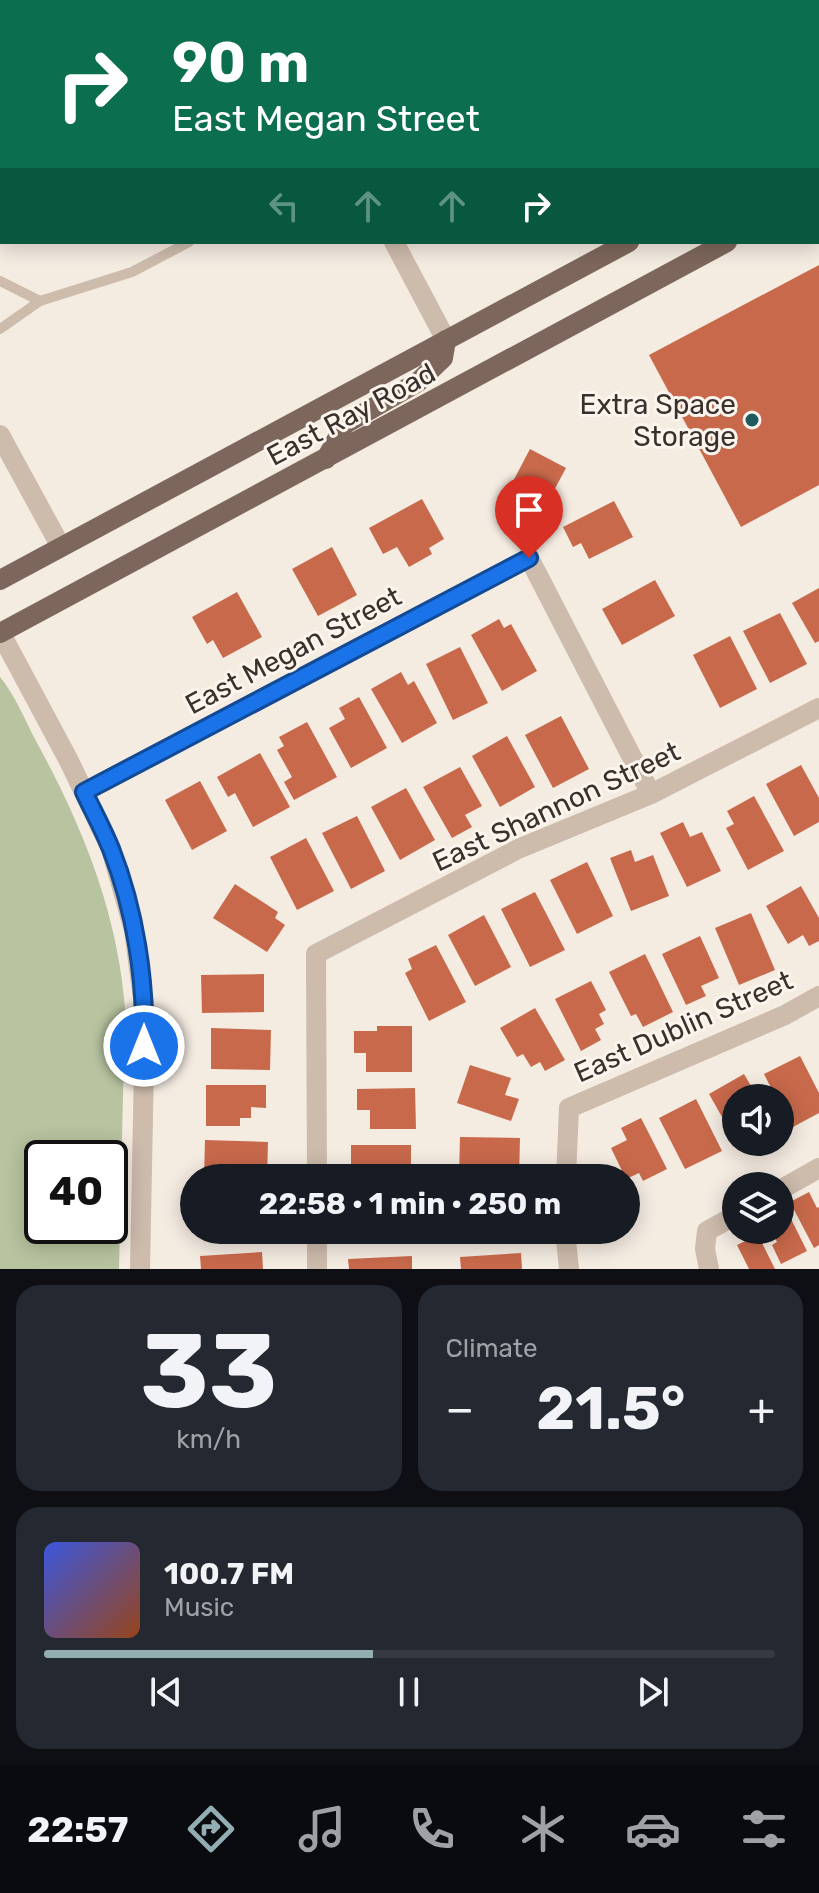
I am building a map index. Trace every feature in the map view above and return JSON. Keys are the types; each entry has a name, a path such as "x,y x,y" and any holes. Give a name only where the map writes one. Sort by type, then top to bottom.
{"main road":[{"name":"East Ray Road","path":"0,580 625,244"},
{"name":"East Ray Road","path":"0,633 723,244"},
{"path":"326,459 345,424 418,382 443,358 446,340"}],"street":[{"path":"395,244 446,340"},
{"path":"0,435 61,547"},
{"name":"East Megan Street","path":"84,792 529,558 651,794"},
{"path":"0,633 111,849 134,930 145,1014 140,1269"},
{"name":"East Shannon Street","path":"317,1164 316,954 518,849 651,794 819,708"},
{"name":"East Dublin Street","path":"567,1164 569,1108 785,1015 819,996"},
{"path":"794,1182 819,1168"},
{"path":"709,1269 705,1249 707,1231 722,1223"},
{"path":"317,1244 317,1269"},
{"path":"566,1244 569,1269"}],"lane":[{"path":"0,329 40,301 132,272 185,244"},
{"path":"0,281 40,301"}],"green space":[{"path":"0,677 53,773 83,837 115,938 125,1009 122,1140 24,1140 24,1244 120,1244 119,1269 0,1269"}],"building":[{"name":"Extra Space Storage","path":"819,265 819,485 741,527 649,355"},
{"path":"530,449 566,468 538,520 519,510 526,498 509,489"},
{"path":"422,499 444,539 429,548 432,554 409,567 397,547 383,554 369,528"},
{"path":"614,501 633,537 589,559 581,543 573,547 563,527"},
{"path":"332,547 357,595 318,616 292,569"},
{"path":"655,580 675,616 622,645 602,609"},
{"path":"819,588 819,641 815,643 792,603"},
{"path":"237,592 262,637 223,658 213,640 207,644 192,617"},
{"path":"780,613 807,664 770,683 743,631"},
{"path":"499,619 504,628 511,624 537,671 502,691 471,635"},
{"path":"730,636 757,689 720,708 693,655"},
{"path":"460,647 488,703 453,720 426,664"},
{"path":"401,672 408,685 414,681 437,723 402,743 371,689"},
{"path":"359,697 387,748 351,768 329,728 345,719 339,708"},
{"path":"561,716 589,769 553,788 525,735"},
{"path":"307,722 337,777 294,800 284,782 292,777 277,750 284,746 279,737"},
{"path":"507,736 535,787 500,807 472,756"},
{"path":"260,753 290,807 253,827 235,793 228,797 217,777"},
{"path":"801,765 819,798 819,822 794,836 766,784"},
{"path":"460,767 482,806 465,815 472,827 452,838 423,787"},
{"path":"200,781 227,831 192,850 165,800"},
{"path":"406,788 435,840 400,860 371,807"},
{"path":"754,796 784,851 748,870 726,828 734,824 727,811"},
{"path":"357,816 385,871 351,889 322,833"},
{"path":"683,822 690,837 702,832 721,871 687,887 660,833"},
{"path":"306,838 334,891 297,910 270,857"},
{"path":"631,850 635,862 653,855 669,896 631,911 610,858"},
{"path":"587,862 613,916 577,934 550,880"},
{"path":"235,884 278,912 275,918 285,925 267,952 213,918"},
{"path":"801,886 819,918 819,941 809,946 803,935 788,944 766,906"},
{"path":"535,892 565,950 530,967 501,909"},
{"path":"751,913 775,970 739,985 715,928"},
{"path":"484,915 511,967 475,986 448,935"},
{"path":"700,936 719,978 701,986 706,996 686,1005 662,954"},
{"path":"436,945 466,1002 429,1021 405,973 412,969 408,959"},
{"path":"645,954 673,1012 643,1027 636,1014 631,1016 609,972"},
{"path":"264,974 264,1012 202,1013 201,975"},
{"path":"591,981 606,1010 599,1014 604,1024 595,1029 601,1040 581,1051 555,999"},
{"path":"535,1008 565,1060 545,1071 540,1062 531,1067 523,1054 517,1057 500,1028"},
{"path":"377,1026 412,1026 412,1072 366,1072 366,1053 354,1053 354,1031 377,1031"},
{"path":"211,1028 271,1030 270,1070 211,1069"},
{"path":"800,1056 819,1093 819,1113 794,1126 794,1084 769,1084 764,1074"},
{"path":"470,1065 511,1078 505,1095 519,1099 511,1121 457,1103"},
{"path":"744,1074 750,1084 726,1084"},
{"path":"206,1085 266,1085 266,1108 251,1107 251,1118 240,1118 240,1126 206,1126"},
{"path":"722,1087 722,1117 709,1094"},
{"path":"415,1088 416,1129 370,1129 370,1110 357,1110 357,1089"},
{"path":"696,1099 722,1151 685,1169 659,1118"},
{"path":"641,1118 667,1169 643,1181 640,1164 619,1164 611,1148 627,1140 621,1128"},
{"path":"460,1137 520,1138 519,1164 459,1164"},
{"path":"205,1140 268,1142 267,1164 204,1164"},
{"path":"351,1145 411,1145 411,1164 351,1164"},
{"path":"809,1192 819,1207 819,1245 814,1248 794,1210 794,1200"},
{"path":"794,1225 807,1251 781,1264 772,1245 794,1244"},
{"path":"762,1244 775,1269 749,1269 737,1245"},
{"path":"262,1252 263,1269 201,1269 200,1256"},
{"path":"521,1253 522,1269 461,1269 460,1257"},
{"path":"412,1256 412,1269 349,1269 348,1259"}],"place":[{"name":"Extra Space Storage","path":"752,420"}],"route":[{"path":"144,1046 145,1014 134,930 111,849 84,792 529,558"}]}
